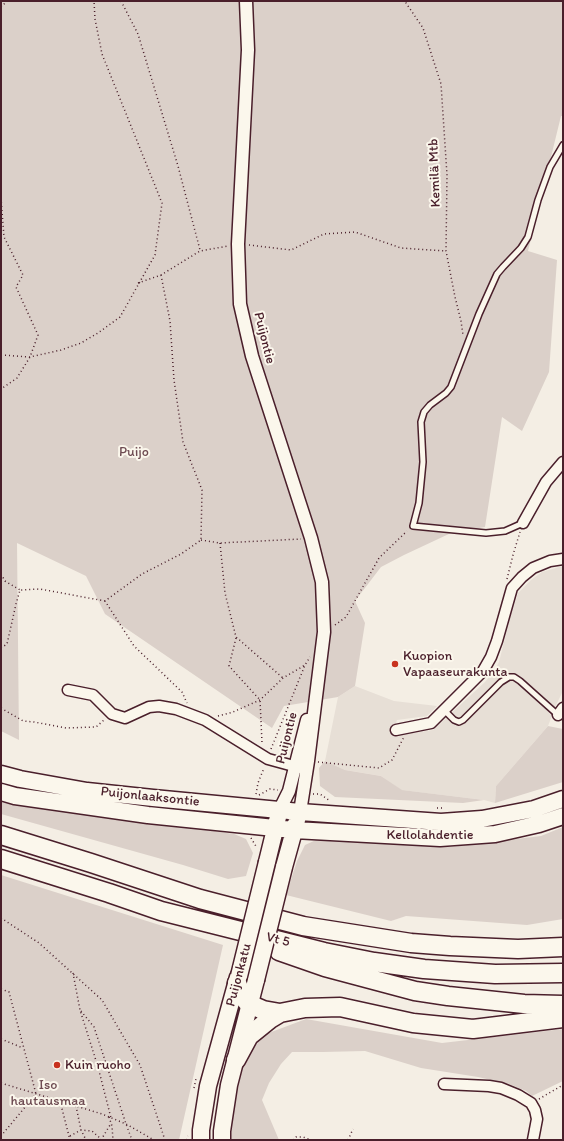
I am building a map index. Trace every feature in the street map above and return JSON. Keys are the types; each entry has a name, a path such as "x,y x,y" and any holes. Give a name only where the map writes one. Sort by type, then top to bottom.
{"highway":[{"name":"Vt 5","path":"1,835 200,899 303,926 411,943 518,949 563,947"},
{"name":"Vt 5","path":"1,859 161,911 324,952 374,962 424,969 495,974 563,973"},
{"path":"161,911 325,967 415,991 524,1004 563,1005"},
{"path":"518,949 563,937"},
{"path":"238,979 242,996 249,1004 263,1010 280,1013"},
{"path":"236,1060 249,1036 270,1019 280,1013 305,1008 340,1007 413,1023 473,1029 563,1018"}],"main road":[{"name":"Puijonlaaksontie","path":"1,774 20,779 87,791 300,812"},
{"name":"Puijonlaaksontie","path":"1,792 15,796 148,815 294,830"},
{"name":"Kellolahdentie","path":"300,812 441,822 482,819 534,809 563,799"},
{"name":"Puijonkatu","path":"201,1140 201,1130 208,1086 238,979 263,856 276,827 280,810"},
{"name":"Puijonkatu","path":"222,1140 229,1085 284,867 300,812"},
{"name":"Kellolahdentie","path":"294,830 440,838 495,834 539,824 563,816"}],"street":[{"name":"Puijontie","path":"246,1 248,50 238,244 240,304 252,356 311,538 322,582 324,632 308,765 300,812"},
{"path":"523,523 546,482 563,462"},
{"path":"396,730 431,723 483,671 491,657 497,641 512,588 533,568 550,561 563,559"},
{"name":"Puijontie","path":"280,810 289,791 319,672"},
{"path":"68,690 93,696 112,714 126,718 149,707 159,706 176,709 205,720 265,757 295,766 308,765"},
{"path":"444,1084 501,1088 518,1095 531,1104 535,1110 537,1119 534,1140"}],"lane":[{"path":"523,523 505,530 486,533 413,526 419,503 423,462 421,422 424,412 430,405 446,393 451,386 479,314 497,274 521,248 528,237 538,200 550,167 563,145"},
{"path":"444,710 454,720 459,722 463,720 501,682 509,677 514,677 561,712"}],"path":[{"path":"1,7 7,1"},
{"path":"1,355 30,357 61,350 98,333 120,317 155,255 162,203 102,54 95,19 94,1"},
{"path":"121,1 138,34 178,166 200,251"},
{"name":"Kemilä Mtb","path":"402,1 405,2 423,28 441,84 447,175 446,251 461,321 464,353"},
{"path":"1,198 4,237 23,275 16,287 38,335 30,357 17,378 1,389"},
{"path":"138,283 161,275 200,251 238,244 291,250 324,234 355,232 401,248 446,251"},
{"path":"161,275 170,321 174,380 183,442 202,490 201,540"},
{"path":"506,585 523,523"},
{"path":"324,632 346,617 379,558 413,526"},
{"path":"1,574 5,581 20,590 40,589 105,601 142,574 181,554 201,540 220,543 311,538"},
{"path":"220,543 225,593 236,638 228,666 260,700 265,757"},
{"path":"1,648 7,644 20,590"},
{"path":"105,601 134,646 182,692 192,715"},
{"path":"236,638 283,678"},
{"path":"280,790 270,789 255,797 265,757 312,652"},
{"path":"205,720 233,712 260,700 283,678 305,665"},
{"path":"1,708 23,721 66,728 96,727 112,714"},
{"path":"308,765 380,768 392,760 409,728"},
{"path":"312,793 320,794 330,801"},
{"path":"437,808 445,808"},
{"path":"251,834 251,838 263,856"},
{"path":"1,918 39,944 102,1000 140,1065 165,1140"},
{"path":"73,974 80,1010 98,1067 114,1140"},
{"path":"1,989 8,992 36,1094"},
{"path":"80,1010 94,1027 132,1140"},
{"path":"1,1039 24,1048"},
{"path":"1,1083 102,1114 126,1124 154,1140"},
{"path":"531,1104 563,1085"},
{"path":"1,1136 36,1094"},
{"path":"60,1101 70,1140"},
{"path":"76,1106 81,1130 86,1140"},
{"path":"69,1136 81,1130 92,1131 101,1140 111,1124"},
{"path":"348,1140 353,1129"},
{"path":"293,1140 296,1137 303,1137 311,1140"}],"shaded area":[{"path":"563,566 562,693 548,726 496,786 495,803 484,800 401,790 381,776 345,770 325,761 338,697 355,686 394,701 437,706 427,716 397,720 392,736 433,730 485,682 496,668 518,593 531,580 542,572"}],"green space":[{"name":"Puijo","path":"1,1 563,1 563,116 561,116 528,251 557,260 549,372 522,431 502,417 485,527 451,533 381,567 355,601 365,623 355,686 338,697 284,706 272,728 105,614 86,576 17,543 19,740 1,731"},
{"path":"548,726 563,729 563,782 495,803 496,786"},
{"path":"325,761 345,770 381,776 402,790 484,800 463,803 335,797 320,786 319,768"},
{"path":"1,798 12,801 234,834 246,839 253,853 246,876 228,879 1,814"},
{"path":"563,827 563,919 527,925 406,916 391,921 286,895 297,861 305,845 316,840 333,838 450,847 541,836"},
{"name":"Iso hautausmaa","path":"1,875 223,945 179,1140 1,1140"},
{"path":"306,1019 442,1043 563,1029 563,1081 532,1096 526,1091 509,1084 478,1077 421,1068 365,1051 292,1052 281,1064 269,1083 262,1100 279,1140 230,1140 236,1081 249,1052 266,1034"}],"place":[{"name":"Kuopion Vapaaseurakunta","path":"395,664"},
{"name":"Kuin ruoho","path":"57,1065"}]}
